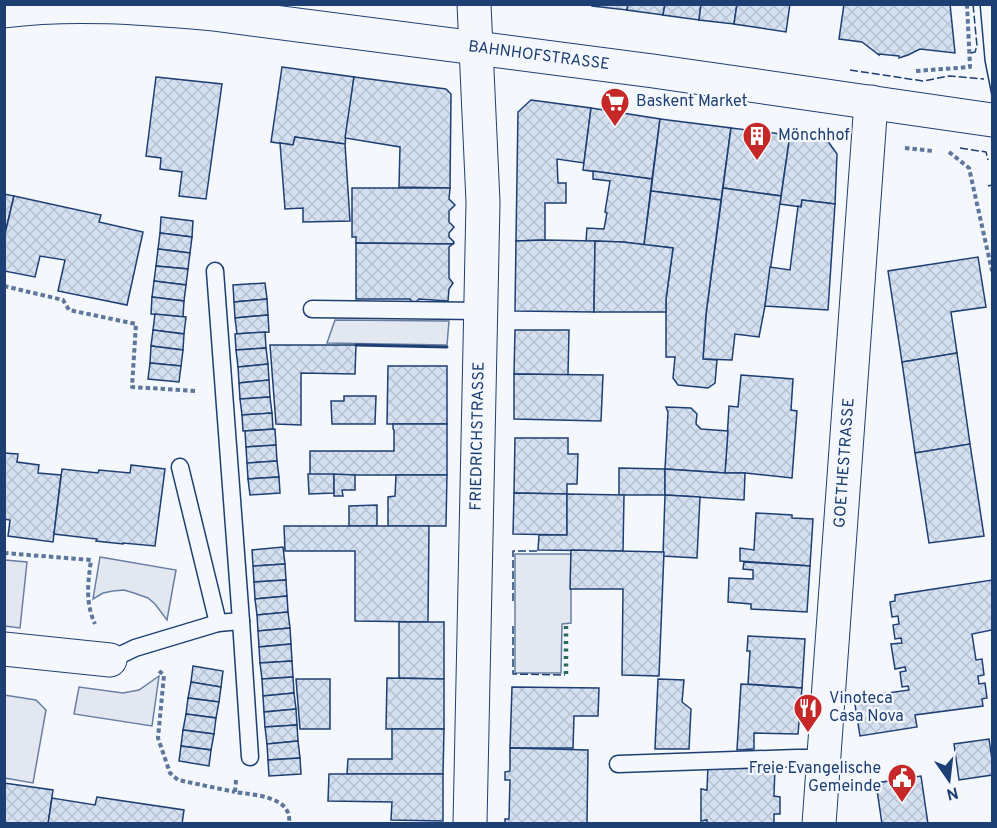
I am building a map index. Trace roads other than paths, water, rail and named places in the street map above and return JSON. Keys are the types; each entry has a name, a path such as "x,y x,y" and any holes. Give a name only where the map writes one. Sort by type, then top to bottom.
{"street":[{"name":"FRIEDRICHSTRASSE","path":"470,824 483,202 474,4"},
{"name":"BAHNHOFSTRASSE","path":"4,11 84,5 213,14 993,120"},
{"name":"GOETHESTRASSE","path":"819,824 871,102"},
{"path":"4,649 123,654"}],"lane":[{"path":"215,271 250,757"},
{"path":"312,309 480,311"},
{"path":"180,467 218,623"},
{"path":"123,654 218,623 241,621"},
{"path":"618,764 823,758"}],"tram line":[{"path":"980,4 985,61 992,96"}],"place":[{"name":"Baskent Market","path":"615,128"},
{"name":"Mönchhof","path":"757,162"},
{"name":"Vinoteca Casa Nova","path":"808,734"},
{"name":"Freie Evangelische Gemeinde","path":"902,804"}]}
